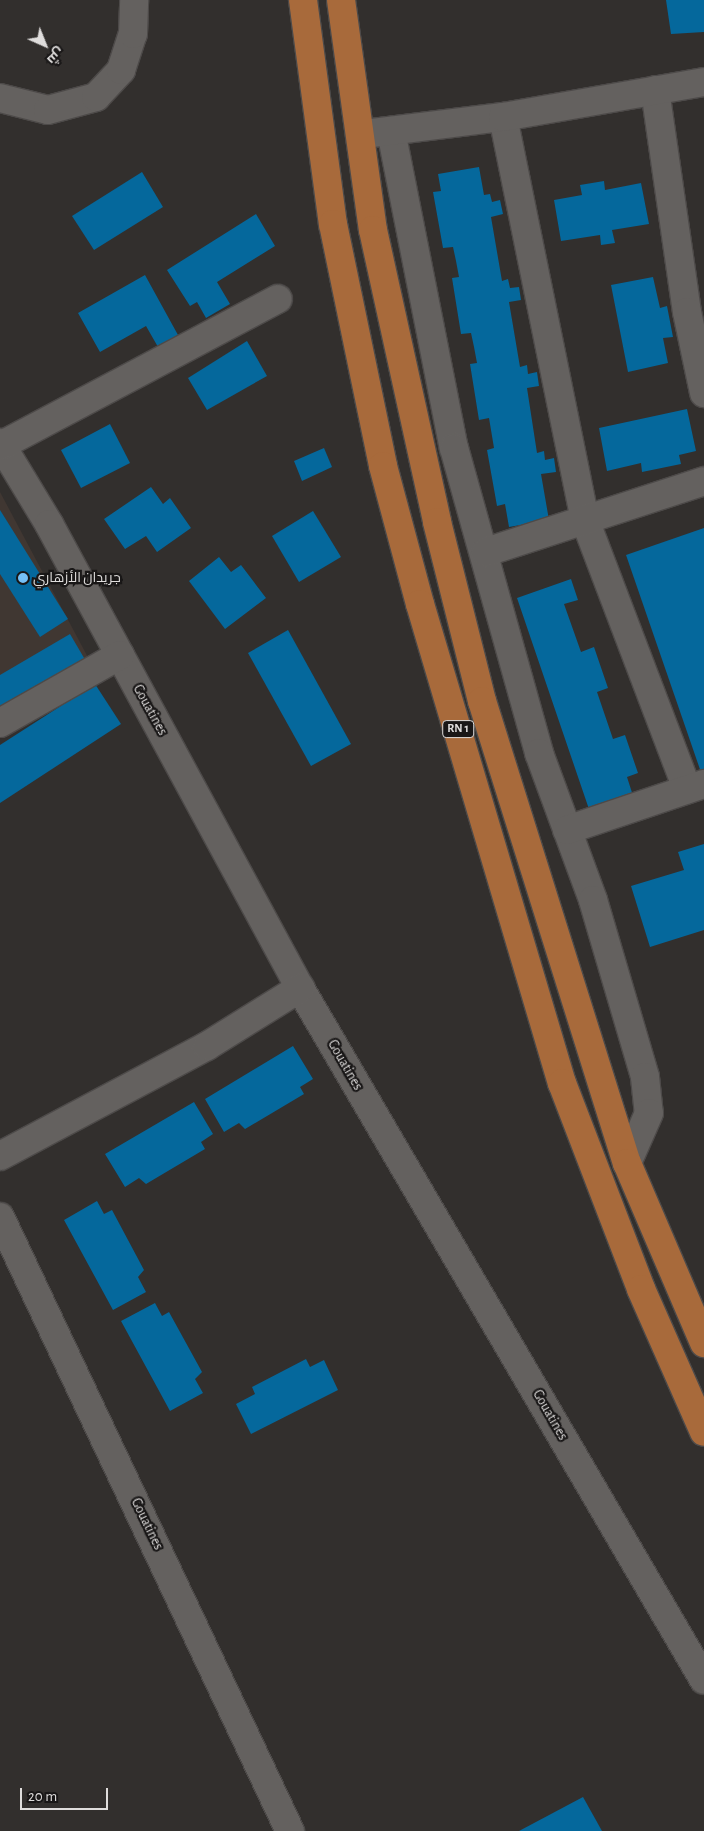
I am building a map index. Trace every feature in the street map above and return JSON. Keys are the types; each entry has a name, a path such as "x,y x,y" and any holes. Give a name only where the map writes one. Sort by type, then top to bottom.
{"highway":[{"name":"RN 1","path":"303,0 335,234 383,466 420,604 562,1083 641,1289 704,1432"},
{"name":"RN 1","path":"341,0 358,134 373,230 437,522 482,701 627,1163 704,1343"}],"street":[{"path":"4,106 48,110 96,98 121,70 133,34 134,0"},
{"path":"358,134 503,117 704,82"},
{"path":"655,90 687,312 704,393"},
{"path":"503,117 585,520 696,787 567,830"},
{"path":"390,131 452,438 486,552 540,753 626,1001 645,1077 649,1113 627,1163"},
{"path":"1,444 278,299"},
{"name":"Gouatines","path":"1,444 120,655 300,988 704,1680"},
{"path":"486,552 704,481"},
{"path":"0,723 120,655"},
{"path":"0,1156 207,1046 300,988"},
{"name":"Gouatines","path":"0,1217 290,1831"}],"shaded area":[{"name":"جريدان الأزهاري","path":"0,492 91,663 0,715"}],"building":[{"path":"666,0 704,0 704,32 671,34"},
{"path":"479,167 484,195 490,194 492,202 500,200 503,214 491,217 502,281 508,279 510,288 519,287 521,300 509,302 520,367 527,365 528,374 537,372 539,386 527,388 537,453 544,451 545,460 554,458 556,472 541,474 549,520 509,527 505,504 497,506 487,450 494,448 489,418 479,420 470,364 477,363 471,333 461,334 452,278 459,277 453,247 443,248 433,192 441,191 438,174"},
{"path":"142,172 163,207 94,250 72,216"},
{"path":"604,181 605,190 641,183 649,224 612,230 615,243 601,245 600,235 561,241 554,200 582,195 580,185"},
{"path":"256,214 275,246 217,282 230,304 206,318 197,302 190,306 167,270"},
{"path":"145,275 178,335 158,347 146,326 100,352 78,313"},
{"path":"653,277 660,308 667,306 673,337 663,338 668,363 628,372 611,285"},
{"path":"247,341 267,376 207,410 188,378"},
{"path":"687,409 696,451 679,455 681,464 642,472 641,463 607,471 599,428"},
{"path":"110,424 130,463 81,488 61,450"},
{"path":"324,448 332,467 302,481 294,461"},
{"path":"151,487 163,504 170,498 191,528 157,552 146,536 125,549 104,519"},
{"path":"0,510 68,619 40,637 0,574"},
{"path":"313,511 341,557 299,582 272,536"},
{"path":"704,528 704,781 626,555"},
{"path":"219,557 231,572 241,565 266,598 225,629 189,581"},
{"path":"571,579 578,600 564,604 581,652 594,647 608,688 597,692 613,739 625,735 638,773 627,777 635,802 592,818 517,598"},
{"path":"288,630 351,744 311,766 248,653"},
{"path":"70,634 87,663 0,714 0,675"},
{"path":"95,684 121,724 0,803 0,745"},
{"path":"704,844 704,930 650,947 631,886 684,870 678,852"},
{"path":"293,1046 313,1079 300,1087 304,1094 245,1129 239,1123 224,1132 205,1099"},
{"path":"194,1102 213,1134 201,1142 205,1149 146,1184 139,1178 125,1187 105,1154"},
{"path":"97,1201 104,1214 112,1210 144,1270 138,1277 146,1292 113,1310 64,1220"},
{"path":"155,1303 162,1316 169,1312 202,1372 195,1379 203,1393 170,1411 121,1321"},
{"path":"306,1359 310,1367 324,1360 338,1390 251,1434 236,1404 255,1394 252,1387"},
{"path":"583,1797 602,1831 519,1831"}],"place":[{"name":"جريدان الأزهاري","path":"23,578"}]}
